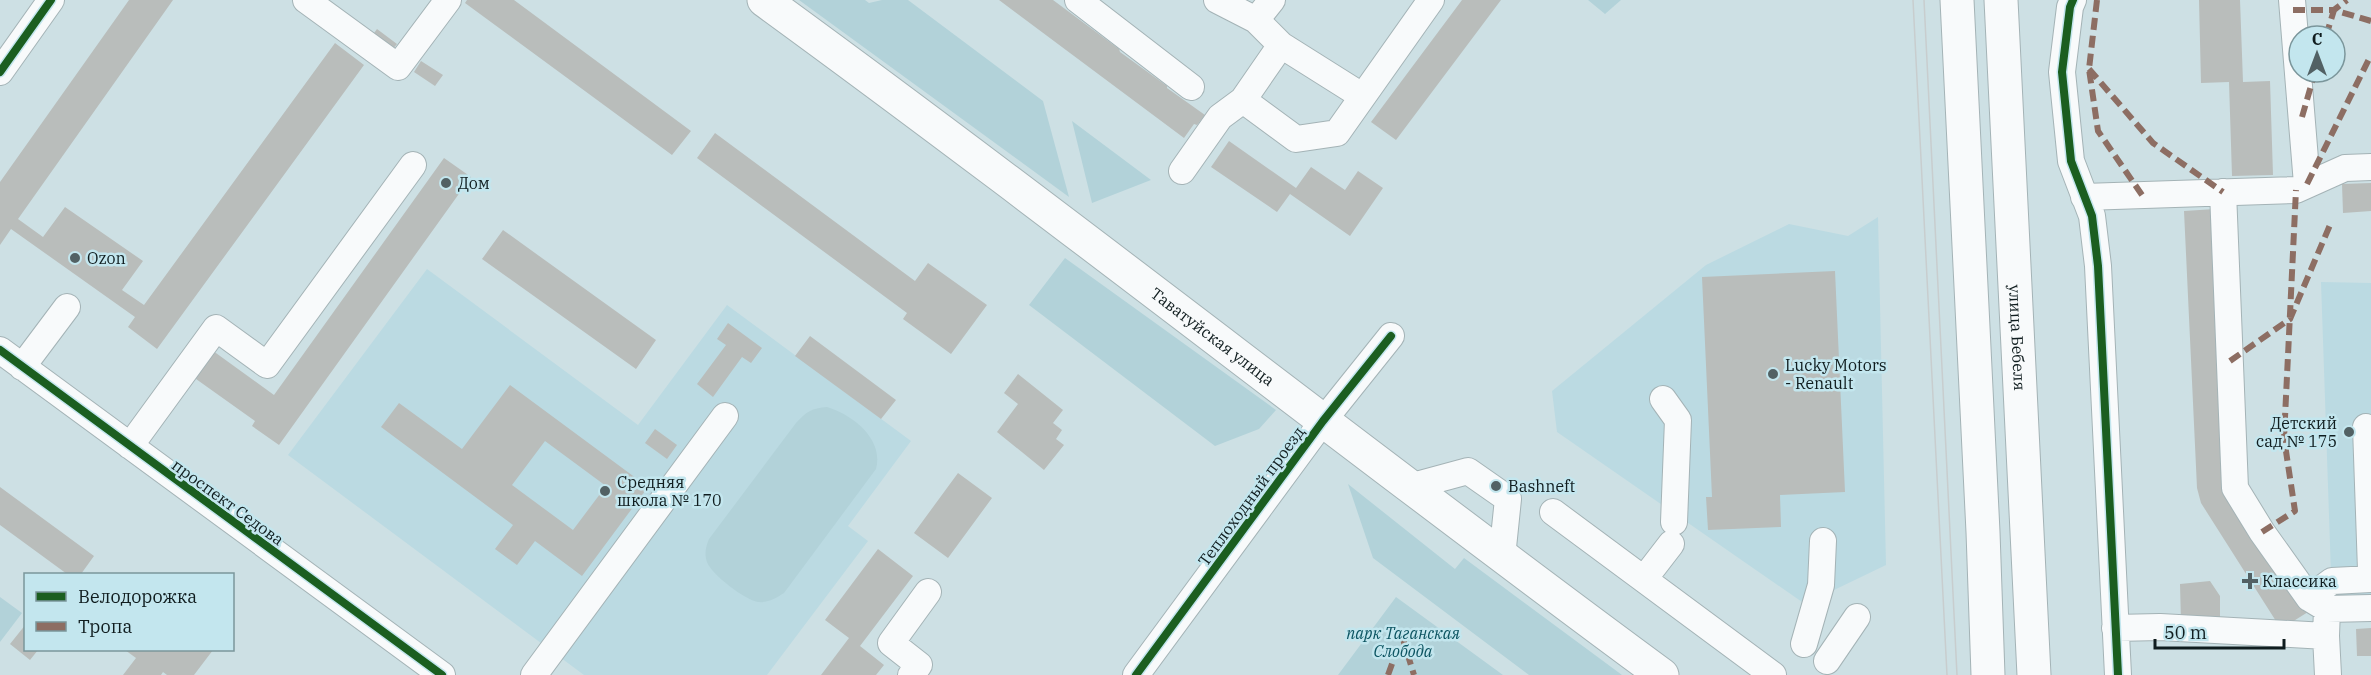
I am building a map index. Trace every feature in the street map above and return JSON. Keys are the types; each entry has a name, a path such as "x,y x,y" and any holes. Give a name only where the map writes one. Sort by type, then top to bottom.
{"main road":[{"name":"Таватуйская улица","path":"764,0 1502,557 1662,675"},
{"path":"1957,0 1988,675"},
{"name":"улица Бебеля","path":"2001,0 2034,675"}],"street":[{"path":"0,72 51,0"},
{"path":"306,0 398,68 448,0"},
{"path":"1078,0 1191,87"},
{"path":"1256,20 1272,0"},
{"path":"1243,100 1296,139 1337,133 1431,0"},
{"path":"2073,0 2070,7 2062,72 2071,161 2092,216 2098,266 2118,675"},
{"path":"2292,0 2307,184"},
{"path":"1224,2 1256,20 1281,45 1362,96"},
{"path":"1182,171 1220,117 1243,100 1281,45"},
{"path":"130,446 216,328 267,365 413,165"},
{"path":"2084,197 2296,190 2345,168 2371,167"},
{"path":"2223,192 2235,488 2262,532 2318,603 2326,636 2328,675"},
{"path":"22,368 67,307"},
{"name":"Теплоходный проезд","path":"1136,675 1323,421 1391,336"},
{"name":"проспект Седова","path":"0,350 442,675"},
{"path":"1644,579 1672,533 1677,420 1662,399"},
{"path":"534,675 725,416"},
{"path":"2366,427 2371,570"},
{"path":"1409,487 1468,471 1508,499 1502,557"},
{"path":"1553,512 1773,675"},
{"path":"1804,644 1821,585 1823,541"},
{"path":"2318,603 2332,581 2371,579"},
{"path":"911,675 919,664 891,644 928,592"},
{"path":"2318,603 2371,608"},
{"path":"1827,661 1857,617"},
{"path":"2115,628 2160,627 2326,636"}],"shaded area":[{"path":"1878,217 1886,565 1805,604 1557,432 1552,391 1706,265 1789,224 1848,236"},
{"name":"Средняя школа № 170","path":"427,269 638,425 727,305 911,441 848,526 868,541 767,675 584,675 288,455"},
{"name":"Детский сад № 175","path":"2321,282 2371,283 2371,602 2332,603"}],"green space":[{"path":"799,0 865,0 869,3 882,0 908,0 1043,101 1069,197"},
{"path":"1588,0 1621,0 1605,14"},
{"path":"1072,121 1151,180 1092,203"},
{"path":"1065,258 1276,410 1259,429 1215,446 1029,305"},
{"path":"827,407 856,422 871,438 877,458 876,469 784,593 765,602 752,600 729,586 710,567 706,556 709,539 796,423 810,411"},
{"path":"1348,484 1455,569 1464,558 1622,675 1529,675 1373,558"},
{"path":"0,597 22,613 0,642"},
{"name":"парк Таганская Слобода","path":"1396,597 1503,675 1338,675"}],"building":[{"path":"129,0 173,0 18,219 43,237 65,207 143,261 122,290 144,305 335,43 364,65 157,349 128,327 135,317 11,229 0,245 0,182"},
{"path":"467,0 514,0 691,131 672,155 465,3"},
{"path":"999,0 1053,0 1205,115 1197,125 1194,124 1184,138"},
{"path":"1462,0 1501,0 1396,140 1371,122"},
{"path":"2199,0 2240,0 2243,82 2270,81 2273,175 2232,176 2229,82 2201,83"},
{"path":"377,29 397,44 389,54 369,40"},
{"path":"421,61 443,75 435,86 414,72"},
{"path":"715,133 915,281 928,263 987,305 951,354 903,319 907,313 697,158"},
{"path":"1229,141 1296,188 1311,167 1345,190 1358,171 1383,188 1350,236 1290,194 1277,212 1211,167"},
{"path":"444,158 471,177 279,445 252,426 255,421 189,374 209,348 274,395"},
{"path":"2371,183 2371,211 2343,213 2342,184"},
{"path":"2215,209 2228,487 2308,612 2281,629 2201,503 2197,488 2184,211"},
{"path":"503,230 656,340 636,369 482,259"},
{"path":"1835,271 1845,492 1780,495 1781,527 1708,530 1706,497 1712,497 1702,277"},
{"path":"728,323 762,348 751,363 742,357 713,397 697,384 726,345 717,339"},
{"path":"810,336 896,400 881,419 795,356"},
{"path":"1018,374 1063,410 1053,423 1062,430 1056,439 1064,445 1044,470 997,432 1018,404 1004,393"},
{"path":"510,385 648,487 582,576 535,541 517,565 495,549 513,525 381,427 399,403 462,449","holes":["545,441 606,486 573,530 512,485"]},
{"path":"655,429 677,445 667,459 645,443"},
{"path":"958,473 992,498 948,558 914,533"},
{"path":"0,487 94,556 82,573 66,573 0,525"},
{"path":"878,549 913,576 860,646 884,665 876,675 821,675 849,638 825,620"},
{"path":"2210,581 2220,596 2220,620 2181,622 2180,584"},
{"path":"24,626 24,651 37,651 30,660 10,644"},
{"path":"2371,628 2371,656 2357,656 2356,629"},
{"path":"126,651 212,651 194,675 167,675 163,672 161,675 123,675 136,658"}],"tram line":[{"path":"1913,0 1947,675"},
{"path":"1924,0 1957,675"}],"marked path":[{"path":"2097,0 2089,69 2098,131 2142,195"},
{"path":"2293,10 2334,10 2347,0"},
{"path":"2330,24 2334,10 2371,21"},
{"path":"2307,184 2371,55"},
{"path":"2089,69 2153,143 2223,192"},
{"path":"2302,117 2312,84"},
{"path":"2262,532 2295,511 2284,438 2296,190"},
{"path":"2230,361 2290,319 2330,225"},
{"path":"1402,636 1414,675"},
{"path":"1388,675 1402,636"}],"cycle path":[{"path":"0,72 51,0"},
{"path":"2073,0 2070,7 2062,72 2071,161 2092,216 2098,266 2118,675"},
{"path":"1136,675 1323,421 1391,336"},
{"path":"0,350 442,675"}],"place":[{"name":"Дом","path":"446,183"},
{"name":"Ozon","path":"75,258"},
{"name":"Lucky Motors - Renault","path":"1773,374"},
{"name":"Детский сад № 175","path":"2349,432"},
{"name":"Bashneft","path":"1496,486"},
{"name":"Средняя школа № 170","path":"605,491"},
{"name":"Классика","path":"2250,581"}]}
